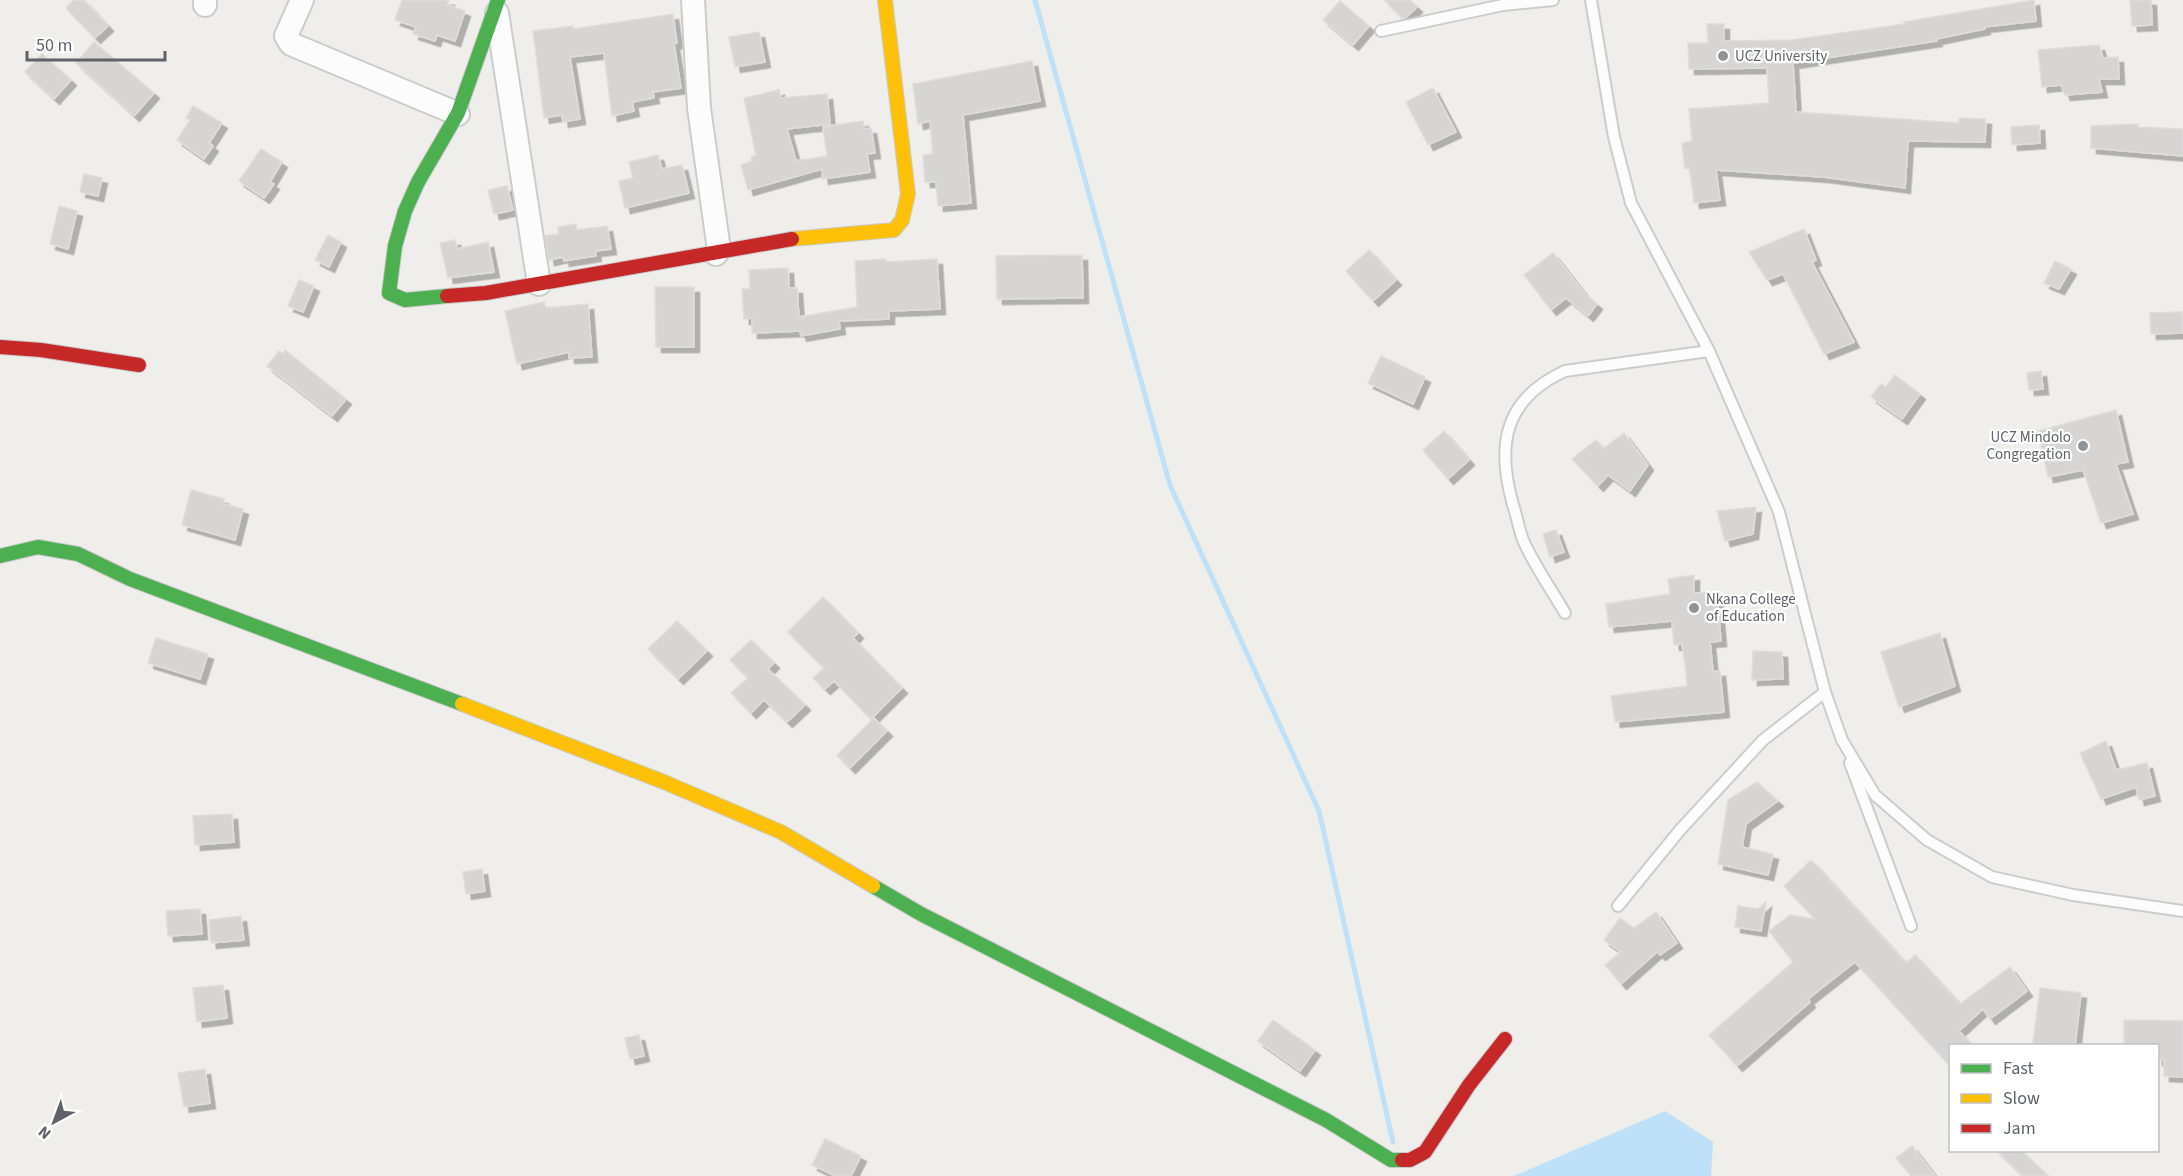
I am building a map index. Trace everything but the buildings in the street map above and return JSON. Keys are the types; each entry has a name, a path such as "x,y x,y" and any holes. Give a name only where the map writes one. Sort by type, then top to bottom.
{"street":[{"path":"302,0 286,36 291,44 458,114"},
{"path":"693,0 699,108 719,250 716,254"},
{"path":"497,4 458,114 440,151 410,198 391,263 389,293 405,300 486,293 539,285 812,236 894,230 902,220 908,194 890,25 885,0"},
{"path":"497,4 539,285"},
{"path":"0,347 41,350 139,365"},
{"path":"0,556 38,547 78,554 130,579 547,737 781,832 921,914 1326,1120 1391,1160 1410,1160 1425,1152 1468,1085 1505,1039"}],"lane":[{"path":"1381,31 1503,5 1553,0"},
{"path":"1592,0 1614,137 1631,203 1708,351 1779,512 1825,692 1911,926"},
{"path":"1565,613 1523,540 1505,477 1503,461 1514,415 1530,393 1550,378 1565,371 1708,351"},
{"path":"1618,906 1680,830 1762,740 1825,692"},
{"path":"1842,740 1875,795 1927,840 1992,877 2073,895 2183,911"}],"water":[{"path":"1665,1111 1713,1142 1711,1176 1514,1176"}],"waterway":[{"path":"1035,0 1170,485 1319,811 1393,1142"}],"traffic: fast":[{"path":"447,296 405,300 389,293 395,246 405,211 418,182 458,113 498,0"},
{"path":"0,556 38,547 78,554 130,579 462,704"},
{"path":"873,886 921,914 1326,1120 1391,1160 1402,1160"}],"traffic: slow":[{"path":"792,239 894,230 902,220 908,194 885,0"},
{"path":"462,704 664,782 781,832 873,886"}],"traffic: jam":[{"path":"447,296 486,293 792,239"},
{"path":"0,347 41,350 139,365"},
{"path":"1402,1160 1410,1160 1425,1152 1469,1085 1505,1039"}],"place":[{"name":"UCZ University","path":"1723,56"},
{"name":"UCZ Mindolo Congregation","path":"2083,446"},
{"name":"Nkana College of Education","path":"1694,608"}]}
